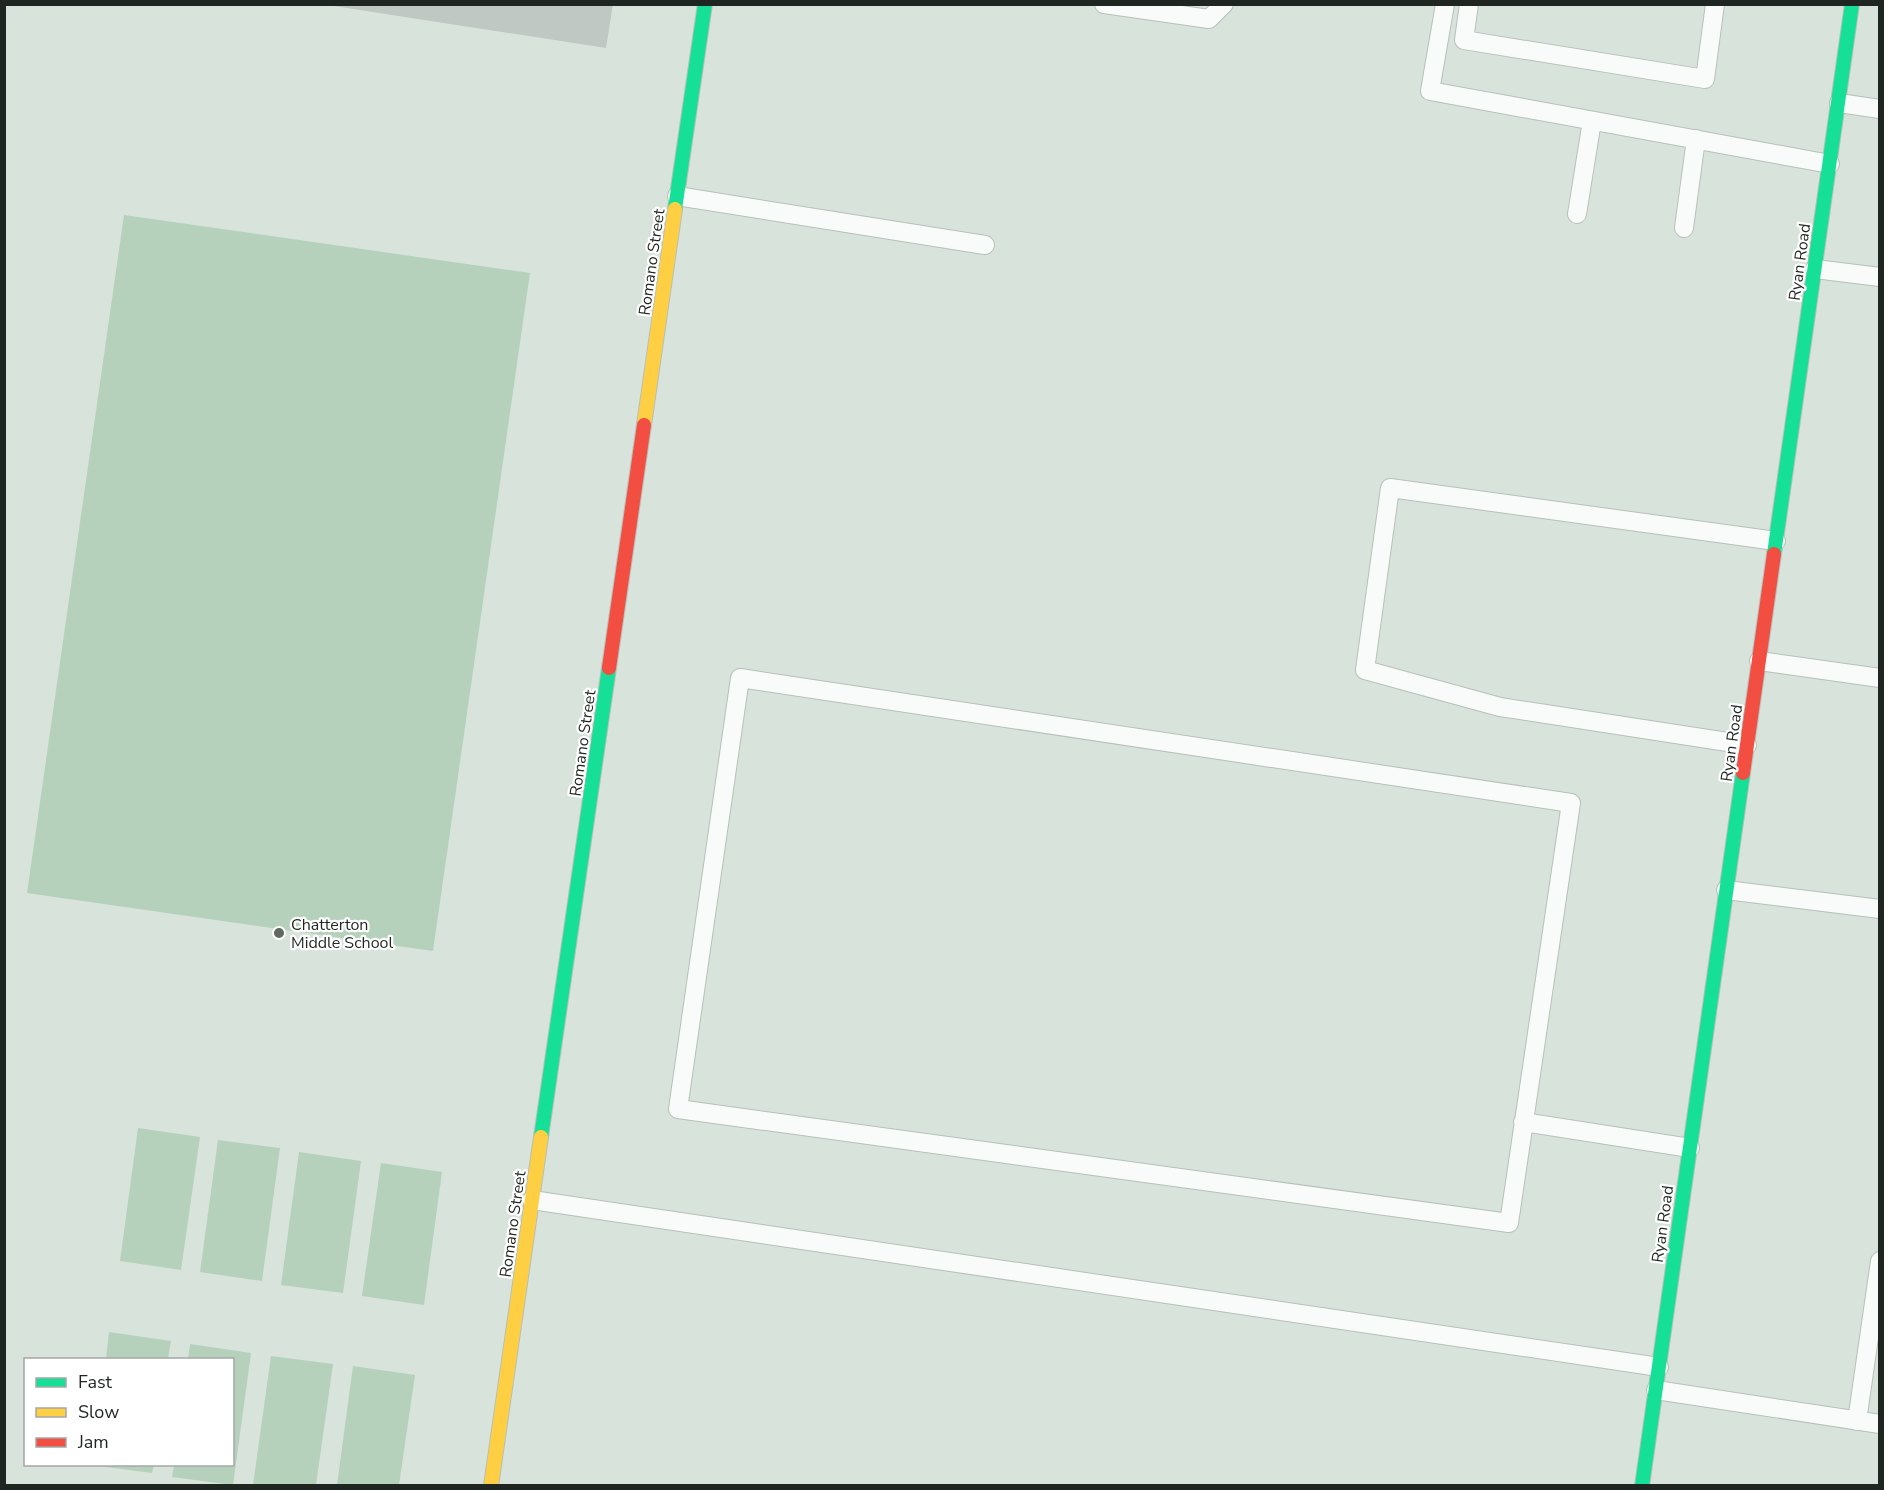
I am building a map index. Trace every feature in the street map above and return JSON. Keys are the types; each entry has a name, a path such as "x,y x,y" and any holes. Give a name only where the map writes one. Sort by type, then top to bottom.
{"main road":[{"name":"Romano Street","path":"491,1485 705,4"},
{"name":"Ryan Road","path":"1642,1485 1852,4"}],"lane":[{"path":"1104,4 1209,19 1224,4"},
{"path":"1445,4 1430,91 1830,164"},
{"path":"1469,4 1464,40 1705,79 1715,4"},
{"path":"1839,103 1880,108"},
{"path":"1577,213 1592,120"},
{"path":"1684,228 1696,140"},
{"path":"677,196 986,245"},
{"path":"1815,269 1880,278"},
{"path":"1748,745 1500,707 1365,670 1390,488 1776,541"},
{"path":"1759,661 1880,678"},
{"path":"740,678 1571,803 1523,1122 1509,1223 678,1109 740,678"},
{"path":"1726,890 1880,909"},
{"path":"1523,1122 1690,1148"},
{"path":"532,1200 1659,1367"},
{"path":"1857,1421 1880,1261"},
{"path":"1656,1390 1880,1424"}],"green space":[{"path":"124,215 530,273 433,951 27,893"},
{"path":"138,1128 200,1137 181,1270 120,1261"},
{"path":"218,1140 280,1148 262,1281 200,1272"},
{"path":"299,1152 361,1161 343,1293 281,1285"},
{"path":"381,1163 442,1172 424,1305 362,1296"},
{"path":"109,1332 171,1341 168,1358 106,1358"},
{"path":"190,1344 251,1353 233,1485 172,1477 174,1466 234,1466 234,1358 188,1358"},
{"path":"271,1356 333,1364 316,1485 253,1485"},
{"path":"353,1366 415,1375 399,1485 337,1485"},
{"path":"99,1466 154,1466 152,1473"}],"building":[{"path":"321,4 613,4 606,48"}],"traffic: fast":[{"path":"675,209 705,4"},
{"path":"1774,554 1852,4"},
{"path":"541,1137 609,668"},
{"path":"1642,1486 1743,773"}],"traffic: slow":[{"path":"644,425 675,209"},
{"path":"491,1486 541,1137"}],"traffic: jam":[{"path":"609,668 644,425"},
{"path":"1743,773 1774,554"}],"place":[{"name":"Chatterton Middle School","path":"279,933"}]}
